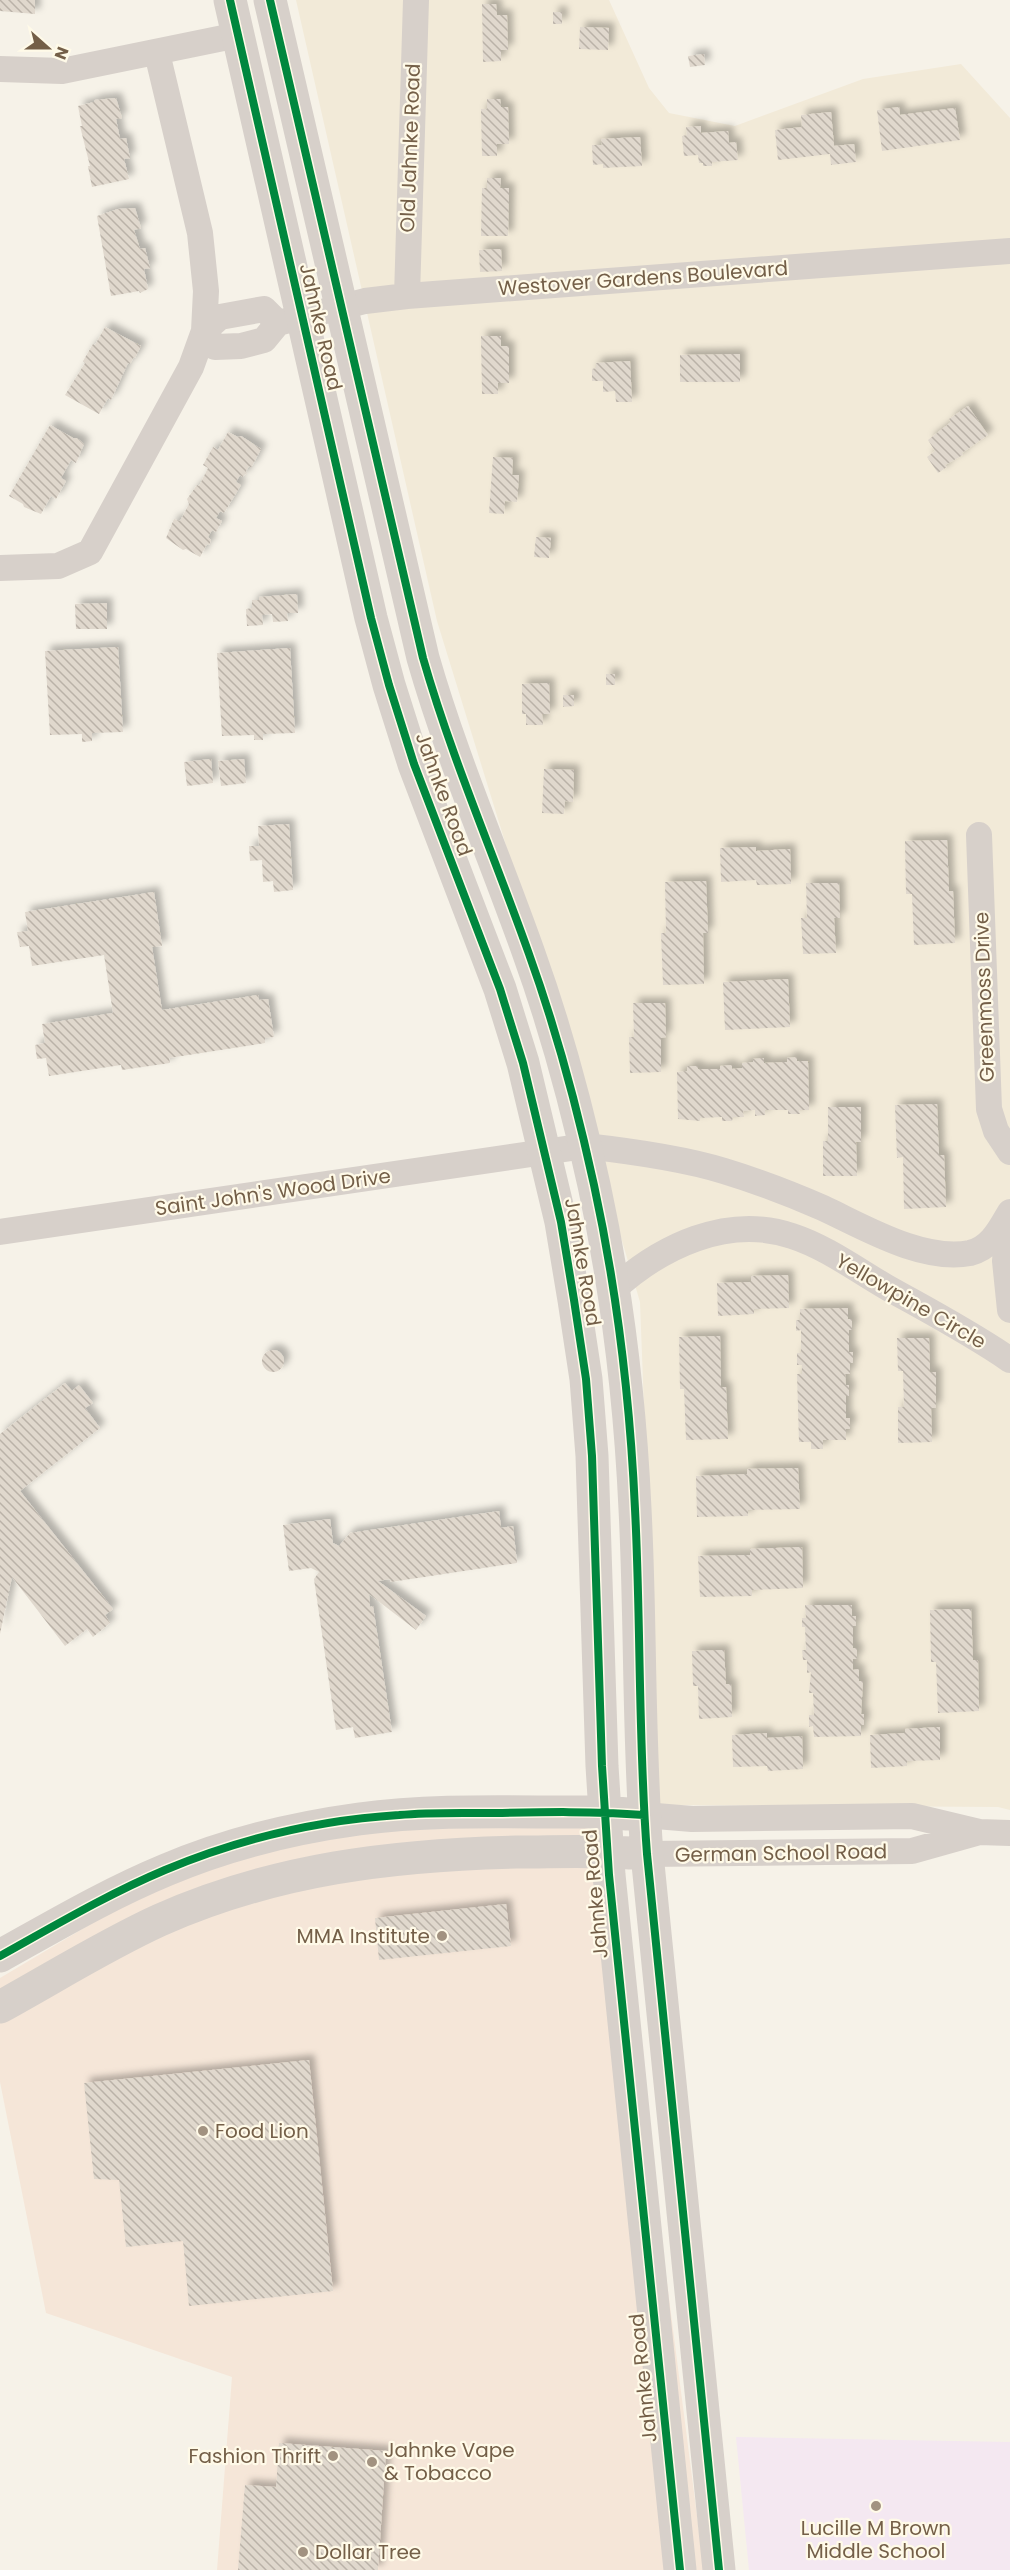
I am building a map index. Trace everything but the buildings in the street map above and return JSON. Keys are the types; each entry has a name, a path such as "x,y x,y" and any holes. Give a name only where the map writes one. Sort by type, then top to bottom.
{"main road":[{"name":"Jahnke Road","path":"230,0 290,320 389,685 414,764 500,989 526,1075 545,1150 573,1289 590,1424 607,1851 680,2570"},
{"name":"Jahnke Road","path":"270,0 411,610 433,695 529,954 556,1037 585,1146 613,1290 632,1451 647,1854 719,2570"},
{"name":"German School Road","path":"0,1956 94,1903 166,1870 242,1843 281,1833 359,1819 400,1815 605,1812 644,1815"},
{"name":"German School Road","path":"0,2007 118,1940 199,1904 273,1880 354,1863 422,1855 607,1851 647,1854"}],"street":[{"name":"Old Jahnke Road","path":"407,296 416,0"},
{"path":"0,69 62,71 238,35"},
{"path":"0,568 58,566 90,552 191,367 204,331 206,291 200,233 157,53"},
{"name":"Westover Gardens Boulevard","path":"290,320 365,301 407,296 1010,251"},
{"path":"204,331 215,347 241,346 264,340 290,320"},
{"name":"Greenmoss Drive","path":"980,835 989,1109 996,1131 1010,1152"},
{"name":"Yellowpine Circle","path":"545,1150 585,1146 704,1165 821,1207 903,1243 947,1253 982,1249 998,1233 1010,1214"},
{"name":"Saint John's Wood Drive","path":"0,1232 488,1161 545,1150"},
{"name":"Yellowpine Circle","path":"749,1180 789,1213 812,1244"},
{"name":"Yellowpine Circle","path":"1010,1214 1005,1261 1010,1310"},
{"name":"Yellowpine Circle","path":"613,1290 625,1279 662,1255 710,1233 741,1228 770,1230 812,1244 1010,1360"},
{"name":"German School Road","path":"644,1815 692,1819 912,1816 979,1832 1010,1833"},
{"name":"German School Road","path":"647,1854 912,1851 979,1832"}],"shaded area":[{"path":"296,0 609,0 649,88 669,113 735,126 863,79 961,64 1010,118 1010,1810 998,1807 659,1805 640,1302 502,832 437,621"},
{"path":"619,1807 616,1887 704,2570 217,2570 232,2377 46,2313 0,2082 0,1978 210,1853 345,1817"},
{"name":"Lucille M Brown Middle School","path":"736,2437 1010,2442 1010,2570 749,2570"}],"cycle path":[{"path":"230,0 371,618 389,685 414,764 500,989 523,1063 561,1222 586,1379 592,1456 602,1766 609,1875 680,2570"},
{"path":"270,0 423,658 447,733 516,917 548,1011 565,1068 594,1185 609,1265 626,1387 633,1468 642,1768 647,1854 719,2570"},
{"path":"0,1956 123,1889 165,1870 250,1840 309,1826 422,1813 569,1812 644,1815"}],"place":[{"name":"MMA Institute","path":"442,1936"},
{"name":"Food Lion","path":"203,2131"},
{"name":"Fashion Thrift","path":"333,2456"},
{"name":"Jahnke Vape & Tobacco","path":"372,2462"},
{"name":"Lucille M Brown Middle School","path":"876,2506"},
{"name":"Dollar Tree","path":"303,2552"}]}
